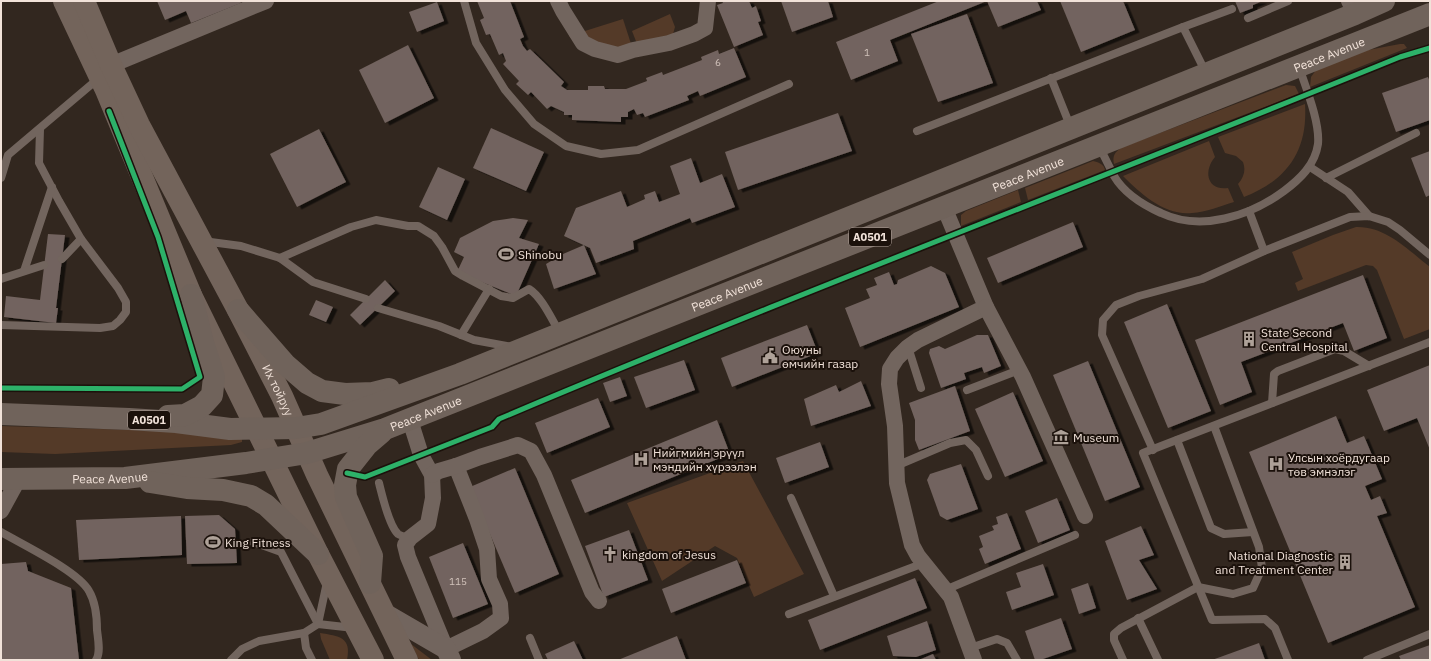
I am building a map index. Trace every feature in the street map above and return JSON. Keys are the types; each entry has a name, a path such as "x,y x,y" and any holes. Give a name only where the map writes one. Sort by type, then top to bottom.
{"highway":[{"name":"Peace Avenue","path":"1,414 176,422 230,429 296,428 321,424 460,374 1207,73 1352,7 1384,1"},
{"name":"Peace Avenue","path":"10,480 125,478 272,459 307,453 385,429 1430,14"},
{"path":"129,419 185,415 202,406 212,395 214,377 203,343 191,295"},
{"path":"238,310 285,364 307,383 322,391 345,394 373,393 419,380 460,374"},
{"path":"370,583 372,556 346,497 345,486 348,469 367,445 385,429"},
{"path":"125,478 187,488 223,490 251,496 266,505 318,554"}],"main road":[{"path":"64,1 106,77"},
{"path":"84,1 106,77 191,295 364,648"},
{"name":"Их тойруу","path":"106,77 139,125 238,310 282,396 307,453 408,660"}],"street":[{"path":"106,77 266,1"},
{"path":"558,1 563,12 583,43 595,49 618,55 633,50 669,43 694,34 705,28 708,1"},
{"path":"944,207 986,307 1019,370 1085,516"},
{"path":"972,654 951,597 924,563 912,545 908,533 897,483 895,426 889,384 890,369 897,358 908,347 918,340 986,307"},
{"path":"410,420 421,455 432,475 433,498 428,524 410,538 405,545 408,557 449,654"},
{"path":"432,475 439,471 518,445 531,451 544,475 592,592 598,601"},
{"path":"449,654 483,632 501,618 500,604 489,579 487,549 456,466"},
{"path":"1,511 10,480"},
{"path":"384,613 449,654"}],"lane":[{"path":"464,1 476,43 505,90 534,124 566,146 601,154 638,150 789,84"},
{"path":"1248,18 1288,1"},
{"path":"917,131 1232,9"},
{"path":"1183,27 1207,73"},
{"path":"1099,145 1114,176 1121,185 1132,196 1162,214 1177,219 1210,221 1229,218 1249,211 1268,202 1288,189 1302,177 1310,167 1318,144 1312,105 1299,66"},
{"path":"1,178 5,155 106,77"},
{"path":"1051,78 1071,128"},
{"path":"1,325 100,328 113,326 126,312 126,302 118,288 81,239 39,163 40,129"},
{"path":"1326,178 1416,133"},
{"path":"1310,167 1348,192 1369,216"},
{"path":"24,272 52,187"},
{"path":"1249,211 1264,251"},
{"path":"1153,450 1102,335 1103,320 1116,305 1139,296 1202,279 1264,251 1344,219 1356,216 1369,216 1382,219 1394,226 1430,255"},
{"path":"280,258 352,227 376,220 408,226 418,226 434,236 442,247 455,271 462,276 501,296 513,298 529,290 534,292 560,333"},
{"path":"62,259 81,239"},
{"path":"200,241 241,246 280,258 313,282 366,299"},
{"path":"1,279 44,265"},
{"path":"461,335 489,289"},
{"path":"378,308 439,326 474,340 521,349"},
{"path":"1288,660 1275,628 1265,619 1212,620 1143,454 1430,342"},
{"path":"908,347 921,388"},
{"path":"1272,403 1274,374 1278,371 1335,349 1344,351 1369,366"},
{"path":"967,390 1019,370"},
{"path":"1123,660 1114,640 1114,634 1121,628 1198,587 1233,594 1253,588 1262,568 1259,547 1214,426"},
{"path":"896,466 950,443 966,440 976,450 988,476"},
{"path":"1177,440 1211,528 1224,534 1253,532"},
{"path":"379,483 387,510 395,529 399,534 410,538"},
{"path":"791,498 834,596"},
{"path":"1,532 67,570 78,578 88,590 93,598 97,621 98,654 96,660"},
{"path":"945,590 1075,535"},
{"path":"253,542 281,552 318,624 364,648"},
{"path":"789,614 924,563"},
{"path":"231,660 242,650 259,641 304,633 318,624 329,575"},
{"path":"1138,618 1158,660"},
{"path":"304,633 306,648 312,660"},
{"path":"1367,660 1430,634"},
{"path":"530,638 539,660"},
{"path":"972,654 997,639 1007,643 1018,660"}],"shaded area":[{"path":"670,14 675,27 673,34 639,49 632,31"},
{"path":"623,19 633,50 578,46 569,36"},
{"path":"1404,44 1407,48 1310,87 1311,77 1316,70 1368,50"},
{"path":"1286,85 1295,86 1299,94 1114,164 1113,159 1115,154 1123,147"},
{"path":"1305,104 1303,136 1292,162 1272,182 1244,197 1238,184 1244,173 1243,162 1236,156 1225,153 1218,137"},
{"path":"1209,141 1215,157 1209,168 1209,179 1215,186 1228,188 1234,202 1213,209 1192,213 1172,211 1154,202 1123,176"},
{"path":"1093,161 1102,165 1105,170 1028,200 1025,188"},
{"path":"1018,190 1021,202 961,226 961,215 966,211"},
{"path":"1356,227 1377,230 1387,235 1396,240 1430,267 1430,329 1404,339 1377,270 1373,266 1366,265 1298,291 1295,283 1303,279 1292,252"},
{"path":"1,426 168,431 242,439 242,442 231,445 55,454 1,452"},
{"path":"743,461 804,574 754,597 737,558 715,546 662,581 627,503"},
{"path":"320,633 333,635 346,642 348,646 347,660 330,660"},
{"path":"411,644 432,660 419,660"}],"building":[{"path":"157,1 240,1 241,3 191,23 186,11 165,20"},
{"path":"477,1 510,1 524,37 520,39 523,46 527,51 530,49 564,82 561,86 567,90 588,90 588,86 604,86 605,89 626,89 647,81 646,78 662,72 663,75 702,60 701,57 718,50 719,54 734,48 746,77 700,96 698,91 687,96 689,100 645,117 643,113 637,115 634,109 628,112 628,117 621,117 621,122 572,120 572,115 564,115 564,112 551,106 547,109 531,92 528,95 516,84 519,81 503,64 506,61 503,53 499,55 490,34 486,35 480,20 484,18"},
{"path":"722,1 749,1 752,8 756,6 761,21 758,22 763,35 734,47 717,5 723,3"},
{"path":"781,1 828,1 833,17 792,32"},
{"path":"939,1 987,1 890,40 898,61 851,80 836,42"},
{"path":"987,1 1037,1 1041,10 998,27"},
{"path":"1060,1 1123,1 1135,30 1081,52"},
{"path":"1235,1 1263,1 1253,5 1253,8 1240,13"},
{"path":"437,2 444,21 417,32 409,12"},
{"path":"967,14 993,83 938,102 911,34"},
{"path":"408,45 434,98 385,123 359,70"},
{"path":"1428,77 1430,82 1430,120 1396,132 1382,93"},
{"path":"838,113 852,151 738,190 725,152"},
{"path":"491,128 544,152 526,191 473,168"},
{"path":"319,129 346,182 297,207 270,154"},
{"path":"1430,151 1430,195 1426,197 1411,158"},
{"path":"691,158 700,183 722,174 735,207 692,223 690,218 633,241 634,249 596,263 590,248 564,236 576,208 621,191 627,207 645,199 644,195 655,191 659,202 680,194 670,166"},
{"path":"438,167 465,179 447,220 419,207"},
{"path":"513,218 528,220 519,238 539,244 516,296 457,272 464,257 454,252 460,238 493,221"},
{"path":"1073,222 1083,247 998,283 987,258"},
{"path":"48,234 65,235 56,308 58,308 56,323 4,317 6,296 40,300"},
{"path":"584,245 596,274 554,289 546,264 563,254"},
{"path":"931,266 945,273 959,307 860,347 845,308 870,298 866,289 877,285 874,278 889,272 894,285 897,284 898,280"},
{"name":"State Second Central Hospital","path":"1363,275 1387,338 1354,351 1343,323 1241,362 1252,392 1220,405 1195,340"},
{"path":"385,280 395,291 360,325 350,315"},
{"path":"316,300 333,307 326,322 309,315"},
{"path":"1167,304 1211,411 1168,428 1124,322"},
{"name":"Оюуны өмчийн газар","path":"807,325 818,353 732,387 721,358"},
{"path":"977,335 988,335 1001,366 984,373 982,367 964,373 966,379 941,388 929,353 930,349 939,346 945,349"},
{"path":"684,360 695,390 646,408 634,377"},
{"path":"1088,361 1140,487 1105,501 1053,375"},
{"path":"1430,365 1430,450 1417,418 1384,431 1367,390"},
{"path":"620,377 627,396 610,402 603,383"},
{"path":"861,381 871,406 811,426 804,399 836,385 839,392"},
{"path":"955,386 970,431 919,450 915,440 915,420 909,403"},
{"path":"1013,392 1043,461 1005,477 975,409"},
{"path":"598,398 610,427 547,453 535,423"},
{"name":"National Diagnostic and Treatment Center","path":"1336,416 1347,443 1364,436 1382,479 1365,486 1371,500 1380,496 1387,513 1377,516 1415,607 1328,643 1249,452"},
{"path":"717,420 730,454 585,513 571,480"},
{"path":"820,442 829,467 785,483 776,458"},
{"path":"961,464 978,509 947,520 940,516 927,480 930,474"},
{"path":"515,468 559,574 515,593 470,487"},
{"path":"1057,498 1070,530 1038,543 1025,511"},
{"path":"1007,513 1021,549 985,564 979,549 983,547 979,536 994,530 992,526 998,524 996,517"},
{"path":"219,515 235,529 237,563 187,564 185,516"},
{"path":"181,516 182,555 79,560 76,520"},
{"path":"1141,526 1154,555 1139,560 1157,589 1127,600 1105,541"},
{"path":"629,530 648,580 604,597 585,546"},
{"path":"463,543 488,604 453,618 429,557"},
{"path":"737,560 746,583 671,613 662,589"},
{"path":"26,562 28,571 71,588 79,660 1,660 1,564"},
{"path":"1043,564 1054,595 1012,610 1006,592 1021,587 1016,573"},
{"path":"915,578 927,608 820,650 808,620"},
{"path":"1088,583 1096,608 1079,614 1071,589"},
{"path":"1061,618 1072,649 1040,660 1035,660 1025,631"},
{"path":"927,621 936,650 916,657 893,656 887,636"},
{"path":"677,636 686,660 618,660"},
{"path":"574,641 583,660 548,660 545,654"},
{"path":"1259,643 1265,660 1212,660"},
{"path":"1430,645 1430,660 1401,660 1399,656"},
{"path":"933,654 936,660 919,660"}],"cycle path":[{"path":"347,473 365,477 492,427 499,419 723,326 1400,57 1430,48"},
{"path":"1,388 182,389 200,377 158,237 109,111"}],"place":[{"name":"Shinobu","path":"506,254"},
{"name":"State Second Central Hospital","path":"1249,339"},
{"name":"Оюуны өмчийн газар","path":"770,356"},
{"name":"Museum","path":"1061,437"},
{"name":"Нийгмийн эрүүл мэндийн хүрээлэн","path":"641,459"},
{"name":"Улсын хоёрдугаар төв эмнэлэг","path":"1276,464"},
{"name":"King Fitness","path":"213,542"},
{"name":"kingdom of Jesus","path":"610,554"},
{"name":"National Diagnostic and Treatment Center","path":"1345,562"}]}
